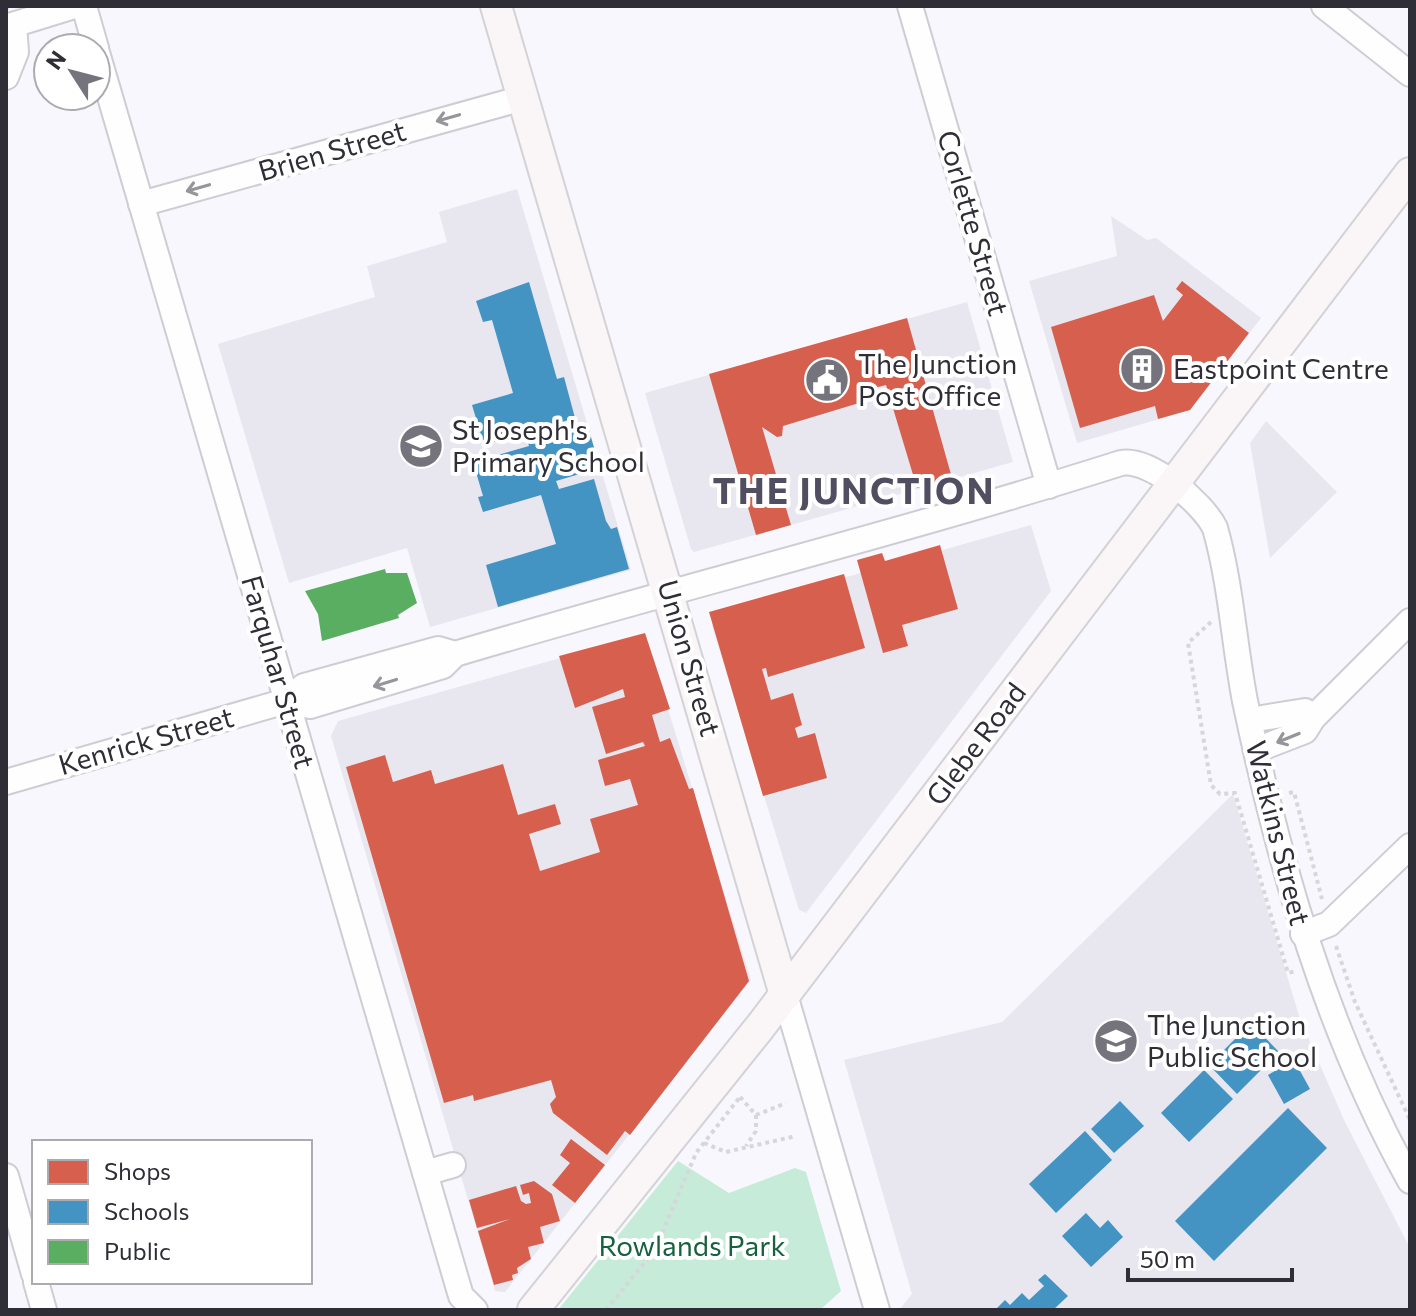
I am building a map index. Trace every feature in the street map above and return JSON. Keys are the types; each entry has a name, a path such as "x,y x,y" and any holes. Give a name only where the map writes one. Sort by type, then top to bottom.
{"main road":[{"name":"Union Street","path":"496,6 785,995"},
{"name":"Glebe Road","path":"533,1310 785,995 1410,173"}],"street":[{"path":"6,77 16,52 10,26 74,6"},
{"name":"Farquhar Street","path":"84,6 91,32"},
{"name":"Corlette Street","path":"910,6 1049,486"},
{"path":"1324,6 1410,74"},
{"name":"Brien Street","path":"141,204 523,98"},
{"name":"Farquhar Street","path":"112,103 465,1305"},
{"name":"Kenrick Street","path":"6,782 286,701 310,706 443,666 455,654 1134,461 1172,485"},
{"name":"Watkins Street","path":"1172,485 1203,507 1215,528 1256,750 1303,934 1367,1099 1410,1181"},
{"path":"1256,750 1305,731 1313,718 1410,621"},
{"path":"1250,720 1305,711 1313,718"},
{"path":"1303,934 1329,924 1410,846"},
{"name":"Union Street","path":"785,995 877,1310"},
{"path":"425,1173 453,1165"},
{"path":"6,1176 32,1267"},
{"path":"37,1284 44,1310"}],"path":[{"path":"1188,643 1211,785 1220,794 1235,793 1288,973"},
{"path":"1294,792 1329,924 1355,1002 1410,1120"},
{"path":"606,1310 655,1250 696,1153 749,1085"},
{"path":"740,1097 756,1115 756,1131 744,1148"},
{"path":"756,1115 786,1103"},
{"path":"704,1143 726,1152 796,1136"}],"shaded area":[{"name":"St Joseph's Primary School","path":"517,189 631,570 430,627 407,548 289,583 218,344 375,297 367,266 447,242 439,212"},
{"path":"1111,216 1147,240 1156,238 1261,318 1190,410 1077,443 1029,281 1117,256"},
{"path":"967,302 1013,462 694,552 691,549 645,393"},
{"path":"1266,421 1337,492 1270,558 1250,443"},
{"path":"1031,525 1051,591 806,913 799,910 712,626 719,613"},
{"path":"645,634 751,980 505,1292 495,1291 331,736 338,721"},
{"name":"The Junction Public School","path":"1233,794 1300,1019 1344,1120 1410,1248 1410,1310 899,1310 912,1294 844,1060 1002,1022"}],"green space":[{"name":"Rowlands Park","path":"678,1161 729,1193 795,1168 806,1172 841,1291 820,1310 558,1310"}],"building: Shops":[{"name":"Eastpoint Centre","path":"1182,281 1249,333 1190,410 1158,419 1155,406 1080,428 1051,327 1154,295 1163,321 1183,295 1176,289"},
{"path":"907,318 952,478 917,488 886,385 867,390 869,400 783,426 782,436 777,437 762,427 791,525 756,535 709,374"},
{"path":"940,545 958,609 902,625 908,646 883,653 857,560 882,553 885,561"},
{"path":"844,574 865,648 768,677 766,668 762,669 771,700 793,693 802,725 795,728 798,738 815,733 827,778 763,796 709,612"},
{"path":"645,633 670,709 652,715 660,742 670,738 689,789 693,788 749,981 630,1135 625,1131 607,1155 553,1113 550,1104 556,1097 551,1080 474,1101 473,1095 444,1103 346,767 385,755 393,782 431,770 435,784 503,764 518,815 555,804 561,824 529,834 540,871 600,852 590,819 638,805 630,779 605,786 598,760 645,746 643,742 606,754 592,707 625,697 623,689 575,708 559,656"},
{"path":"571,1139 605,1165 575,1203 552,1185 570,1163 560,1155"},
{"path":"534,1181 552,1194 560,1221 540,1227 544,1243 528,1247 531,1259 517,1268 518,1273 512,1275 513,1280 494,1285 478,1231 510,1219 477,1228 469,1200 516,1186 521,1201 531,1203 529,1193 523,1195 520,1185"}],"building: Schools":[{"path":"529,282 557,379 564,377 575,418 535,430 539,442 588,427 600,468 556,481 559,489 594,479 606,521 611,529 617,527 629,569 498,607 486,565 556,544 541,495 483,512 478,497 483,496 473,462 529,446 525,433 484,445 472,405 513,393 492,320 483,322 476,301"},
{"path":"1251,1023 1279,1052 1237,1094 1209,1065"},
{"path":"1294,1060 1310,1089 1284,1104 1268,1075"},
{"path":"1204,1070 1233,1099 1189,1142 1161,1113"},
{"path":"1120,1101 1144,1126 1114,1153 1091,1129"},
{"path":"1288,1108 1327,1148 1214,1261 1175,1221"},
{"path":"1085,1131 1112,1160 1056,1213 1029,1184"},
{"path":"1086,1213 1100,1228 1108,1220 1123,1237 1091,1267 1062,1236"},
{"path":"1045,1274 1068,1296 1053,1310 995,1310 1005,1300 1010,1305 1022,1293 1029,1300 1044,1286 1038,1280"}],"building: Public":[{"path":"385,569 386,573 407,573 417,603 398,615 399,618 322,641 318,614 305,591"}],"place":[{"name":"Eastpoint Centre","path":"1142,369"},
{"name":"The Junction Post Office","path":"827,380"},
{"name":"St Joseph's Primary School","path":"421,446"},
{"name":"The Junction Public School","path":"1116,1041"}],"district":[{"name":"THE JUNCTION","path":"854,491"}]}
